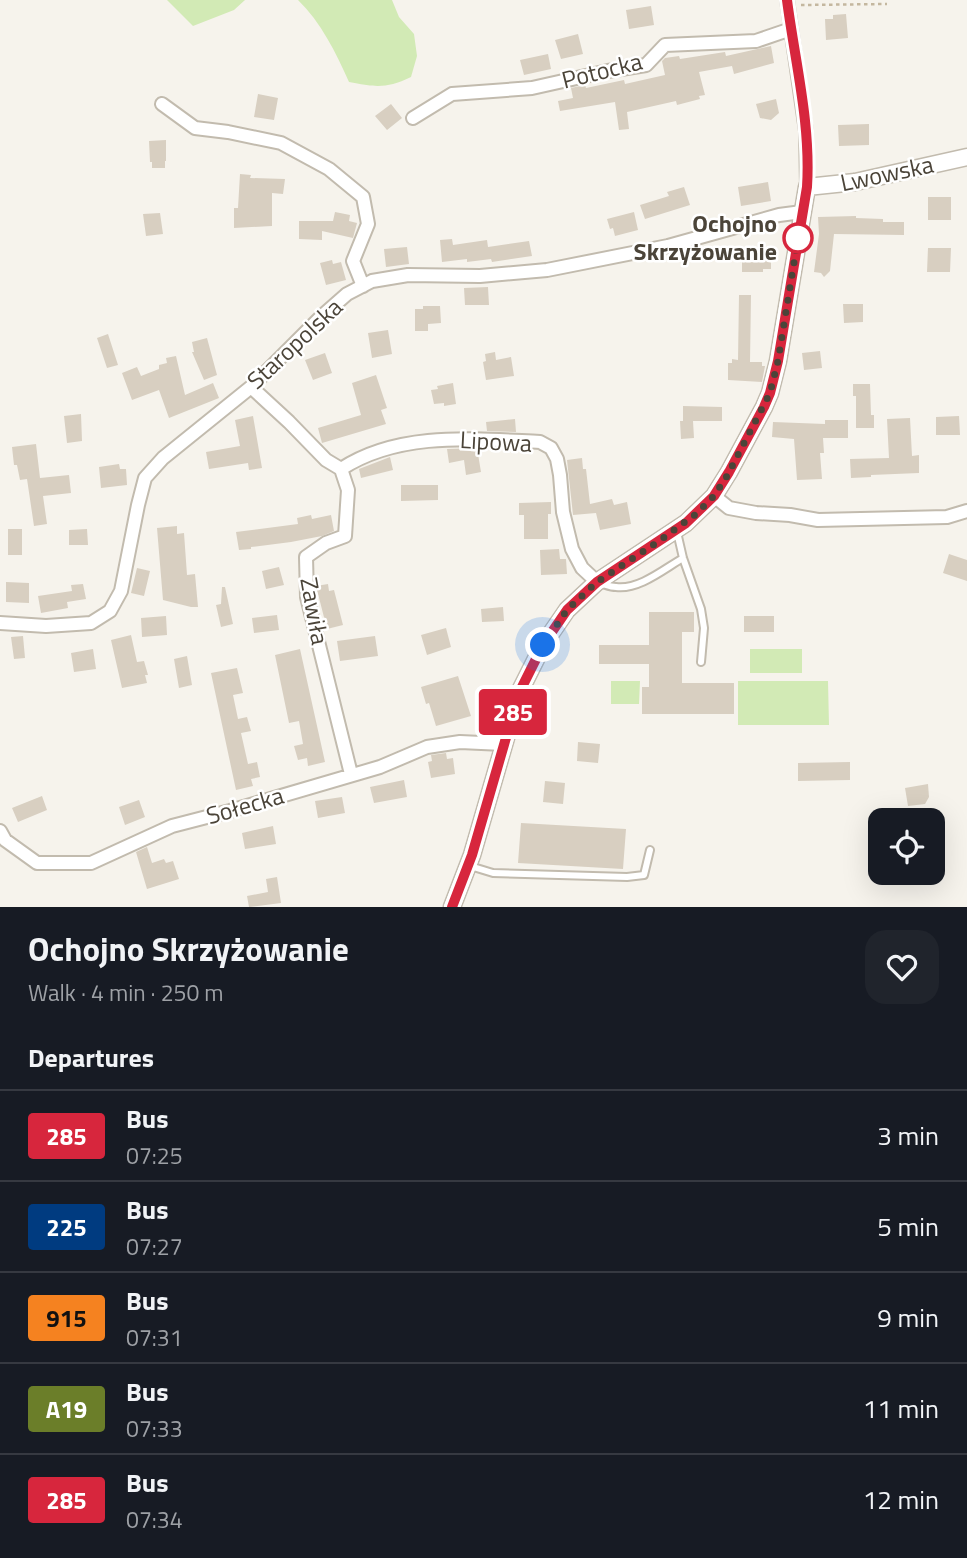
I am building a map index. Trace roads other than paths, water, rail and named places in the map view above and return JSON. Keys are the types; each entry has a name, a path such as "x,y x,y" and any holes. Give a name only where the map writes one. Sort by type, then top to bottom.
{"street":[{"path":"452,907 468,866 519,693 543,645 567,610 597,582 677,529 714,496 736,460 770,393 778,361 807,187 807,131 787,3"},
{"name":"Potocka","path":"413,118 452,94 532,88 646,65 665,45 756,41 791,29"},
{"path":"162,104 195,128 228,132 281,144 329,169 363,197 368,224 353,261 363,286"},
{"name":"Lwowska","path":"807,187 855,182 967,157"},
{"name":"Staropolska","path":"0,624 90,623 110,611 121,591 145,478 163,458 251,387 347,294 372,281 408,275 480,276 547,270 668,246 779,215 802,212"},
{"path":"251,387 326,460 341,470"},
{"name":"Lipowa","path":"341,470 350,463 390,447 431,441 457,439 540,442 551,448 557,459 563,512 572,549 582,568 597,582"},
{"name":"Zawiła","path":"341,470 348,490 345,536 326,542 306,557 307,597 351,774"},
{"path":"714,496 729,508 818,520 947,517 967,511"},
{"name":"Sołecka","path":"0,831 5,840 37,863 91,863 172,826 380,766 427,747 460,741 503,744"}],"lane":[{"path":"677,529 683,558 701,608 704,628 701,662"},
{"path":"597,582 617,588 633,586 683,558"},
{"path":"468,866 493,873 627,877 645,875 650,850"}],"place":[{"name":"Ochojno Skrzyżowanie","path":"798,238"}]}
